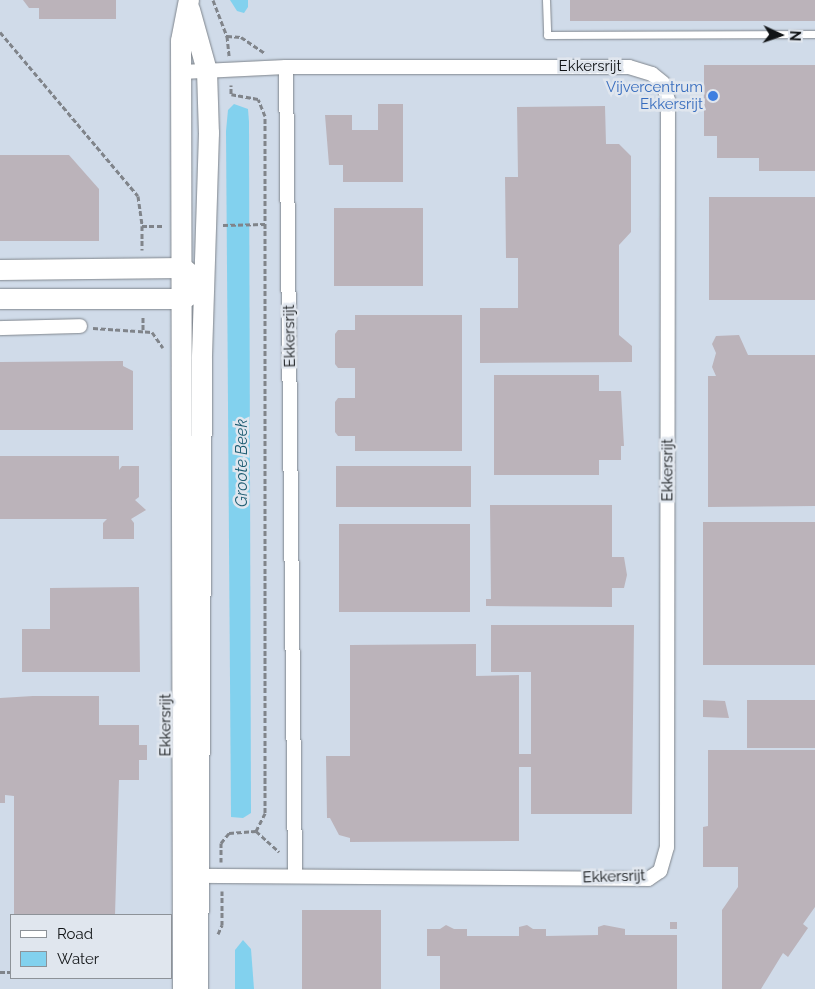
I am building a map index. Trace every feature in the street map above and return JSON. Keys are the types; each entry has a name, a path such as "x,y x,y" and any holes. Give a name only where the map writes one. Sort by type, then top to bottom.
{"main road":[{"name":"Ekkersrijt","path":"183,989 190,876 209,134 207,71 189,4"},
{"name":"Ekkersrijt","path":"189,4 182,41 182,226 190,876 198,989"},
{"path":"0,270 183,268 204,285 184,298 0,299"}],"street":[{"name":"Ekkersrijt","path":"182,72 231,68 286,67 629,67 652,74 664,83 668,100 667,847 660,871 648,879 295,875 190,876"},
{"name":"Ekkersrijt","path":"286,67 295,875"},
{"path":"0,328 80,326"}],"lane":[{"path":"546,0 546,35 815,34"}],"path":[{"name":"Ekkersrijt","path":"213,0 227,36 231,68 231,94 258,100 265,116 265,813 256,831"},
{"path":"0,32 138,196 142,226 182,226"},
{"path":"227,36 241,37 286,67"},
{"path":"222,225 265,224"},
{"path":"80,326 152,332 164,354"},
{"path":"216,939 222,925 221,843 228,833 256,831 275,846 295,875"}],"shaded area":[{"path":"0,0 815,0 815,989 0,989"}],"water":[{"path":"230,0 248,0 248,7 244,13 237,11"},
{"name":"Groote Beek","path":"234,104 248,109 249,122 251,813 243,818 231,817 226,131 228,110"},
{"path":"243,940 251,949 254,989 235,989 235,950"}],"building":[{"path":"23,0 116,0 116,19 39,19 39,8 29,8"},
{"path":"570,0 815,0 815,21 570,21"},
{"path":"704,65 815,65 815,171 759,171 759,158 717,158 717,136 704,136"},
{"path":"378,104 403,104 403,182 343,182 343,165 329,165 325,115 352,115 352,130 378,130"},
{"path":"605,106 606,144 619,144 631,156 631,232 619,245 619,335 632,346 632,362 480,363 480,308 518,308 518,258 506,258 505,177 518,177 517,107"},
{"path":"0,155 69,155 99,189 99,241 0,241"},
{"path":"709,197 815,197 815,300 709,300"},
{"path":"334,208 423,208 423,286 334,286"},
{"path":"355,315 462,315 462,451 355,451 355,436 338,436 335,432 335,402 338,398 355,398 355,368 338,368 335,364 335,334 338,330 355,330"},
{"path":"739,335 748,355 815,355 815,506 708,507 708,376 716,376 712,367 716,353 712,344 716,336"},
{"path":"123,361 123,366 133,371 133,430 0,430 0,362"},
{"path":"494,375 599,375 599,391 621,391 624,446 621,446 621,460 599,460 599,475 494,475"},
{"path":"0,456 119,456 119,470 122,466 139,466 139,497 135,500 146,510 131,519 134,523 134,539 103,539 103,523 107,519 0,519"},
{"path":"336,466 471,466 471,507 336,507"},
{"path":"490,505 612,505 612,557 624,557 627,575 624,588 612,588 612,607 486,606 486,599 491,599"},
{"path":"703,522 815,522 815,665 703,665"},
{"path":"339,524 470,524 470,612 339,612"},
{"path":"139,587 140,672 22,672 22,629 50,629 50,588"},
{"path":"491,625 634,625 632,814 531,814 531,767 519,767 519,841 350,842 350,838 339,835 330,818 327,818 326,756 350,756 350,645 476,644 476,676 519,675 519,754 531,754 531,672 491,672"},
{"path":"99,696 99,725 139,725 139,745 147,745 147,760 139,760 139,780 119,780 115,914 14,914 14,796 5,795 5,803 0,803 0,698"},
{"path":"703,700 725,701 729,718 703,717"},
{"path":"747,700 815,700 815,748 747,748"},
{"path":"708,750 815,750 815,907 803,924 808,928 788,957 783,953 761,989 722,989 722,910 738,887 738,867 703,867 703,827 708,826"},
{"path":"302,910 381,910 381,989 302,989"},
{"path":"670,922 677,922 677,929 670,929"},
{"path":"446,925 454,929 467,929 467,936 519,936 519,927 527,925 533,929 546,929 546,936 598,935 598,927 604,925 625,929 625,935 677,935 677,989 440,989 440,956 427,956 427,929 440,929"}],"place":[{"name":"Vijvercentrum Ekkersrijt","path":"713,96"}]}
